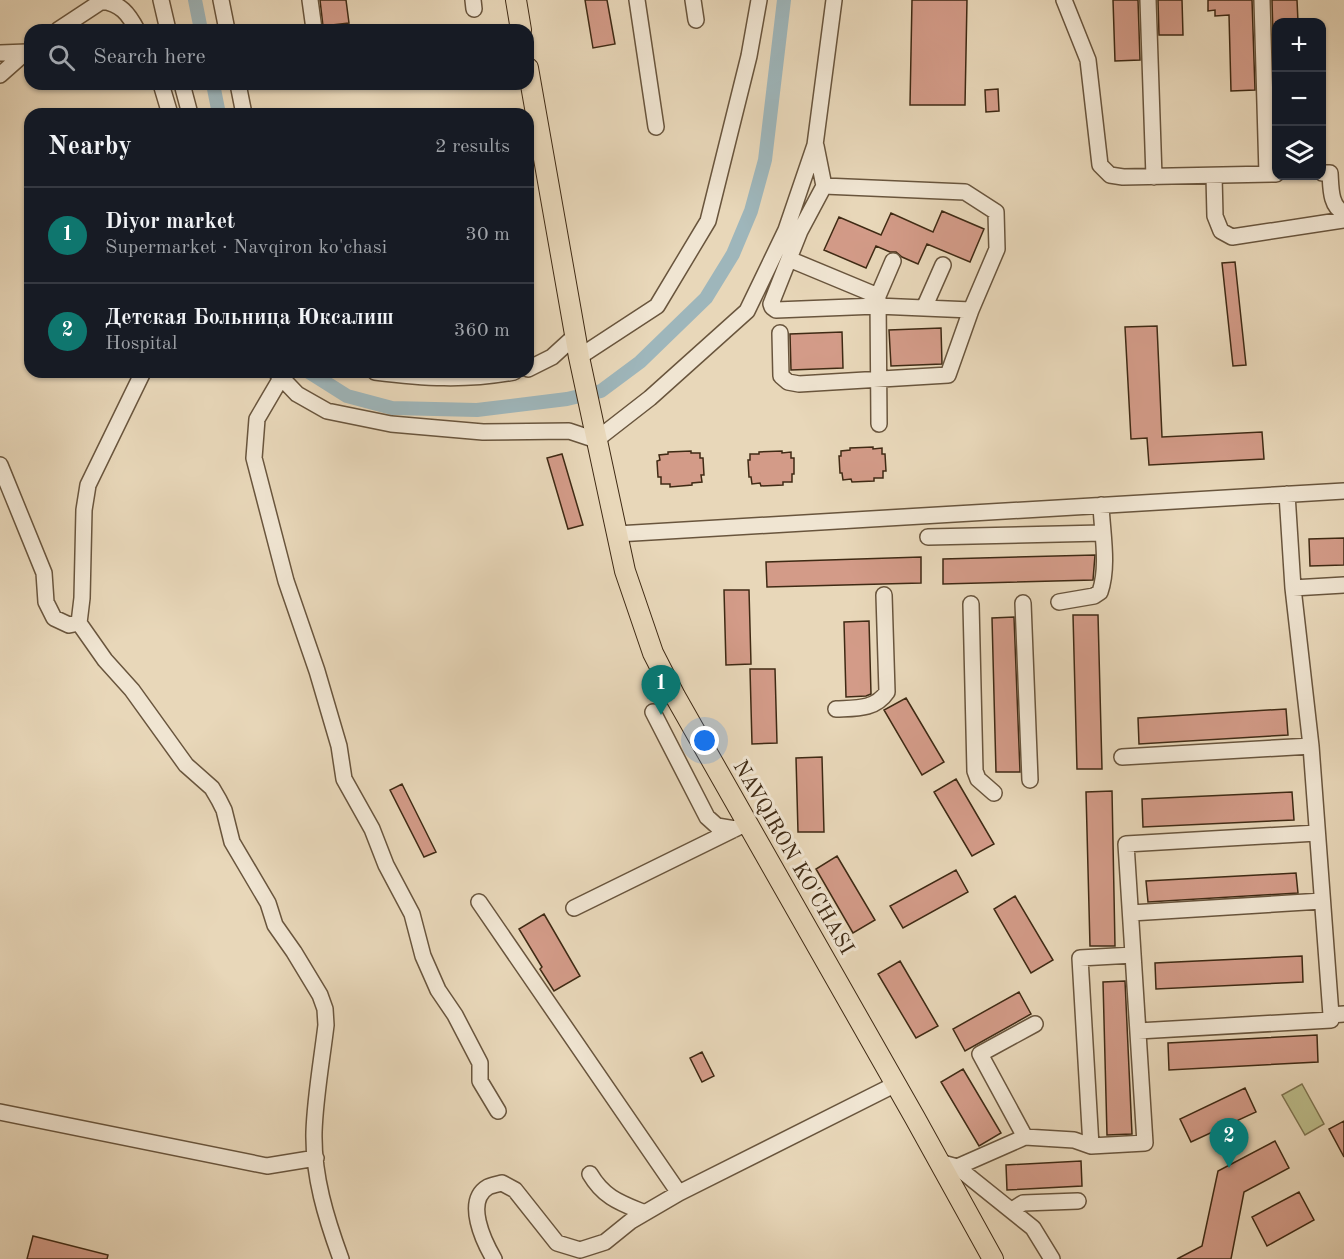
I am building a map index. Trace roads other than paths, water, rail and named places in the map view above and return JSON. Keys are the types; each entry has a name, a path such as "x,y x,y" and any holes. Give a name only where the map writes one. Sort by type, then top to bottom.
{"main road":[{"path":"516,0 520,24"},
{"name":"NAVQIRON KO'CHASI","path":"532,90 575,336 616,534 625,571 653,653 741,826 915,1118 948,1164 993,1259"}],"street":[{"path":"161,0 167,24"},
{"path":"221,0 226,24"},
{"path":"310,0 313,24"},
{"path":"637,0 656,127"},
{"path":"693,0 696,20"},
{"path":"579,357 657,306 708,221 749,56 759,0"},
{"path":"282,378 297,394 327,411 391,424 483,432 569,431 596,440 650,398 747,311 786,230 815,145 834,0"},
{"path":"1064,0 1088,60 1100,165 1110,175 1123,177 1272,174 1262,0"},
{"path":"1148,0 1154,177"},
{"path":"66,24 94,4 102,1 114,2 128,12 134,24"},
{"path":"0,53 24,51"},
{"path":"0,75 24,54"},
{"path":"162,90 168,108"},
{"path":"184,90 188,108"},
{"path":"239,90 243,108"},
{"path":"815,145 824,186 800,231 771,304 776,310 878,301 924,308 971,310"},
{"path":"1332,173 1331,195 1338,210 1344,213"},
{"path":"1214,176 1215,216 1221,231 1232,237 1344,220"},
{"path":"780,333 781,375 789,382 800,384 948,375 971,310 998,249 996,212 965,192 824,186"},
{"path":"789,259 878,301"},
{"path":"879,424 878,301 893,261"},
{"path":"924,308 943,265"},
{"path":"534,366 552,357 575,336"},
{"path":"140,378 88,485 84,510 80,623 105,660 132,690 186,765 216,794 224,810 232,842 268,903 275,925 320,995 325,1009 326,1025 314,1131 317,1173 327,1219 341,1259"},
{"path":"278,378 257,419 254,458 286,580 317,671 339,746 344,779 372,829 386,865 412,914 423,956 438,990 455,1015 480,1063 480,1081 498,1111"},
{"path":"0,465 44,573 46,602 54,618 69,625 80,623"},
{"path":"616,534 1344,491"},
{"path":"1287,494 1293,588 1311,746 1331,1015 1337,1017"},
{"path":"1059,602 1094,596 1100,592 1104,583 1101,505"},
{"path":"956,513 958,536"},
{"path":"928,537 1102,532"},
{"path":"1293,588 1344,585"},
{"path":"836,709 864,707 880,702 887,692 884,595"},
{"path":"1023,603 1030,780"},
{"path":"971,604 975,771 978,778 994,793"},
{"path":"653,712 708,817 717,826 741,826"},
{"path":"1122,757 1311,746"},
{"path":"574,908 741,826"},
{"path":"948,1164 1025,1137 1074,1140 1092,1146 1145,1143 1126,844 1317,833"},
{"path":"1131,913 1322,901"},
{"path":"478,902 679,1193"},
{"path":"1092,1146 1080,958 1133,955"},
{"path":"1138,1031 1337,1017"},
{"path":"1025,1137 980,1054 1035,1024"},
{"path":"494,1259 478,1221 477,1201 486,1188 502,1183 515,1190 557,1243 580,1250 605,1242 645,1213 679,1193 896,1084"},
{"path":"0,1112 267,1166 316,1158"},
{"path":"948,1164 1034,1228 1052,1259"},
{"path":"590,1174 598,1189 615,1200 645,1213"},
{"path":"1012,1210 1023,1203 1078,1201"}],"waterway":[{"path":"195,0 200,24"},
{"path":"318,378 347,396 392,408 477,410 567,399 601,391 640,362 706,298 733,254 751,211 765,160 784,0"},
{"path":"214,90 218,108"}],"place":[{"name":"Diyor market","path":"661,715"},
{"name":"Детская Больница Юксалиш","path":"1229,1168"}]}
